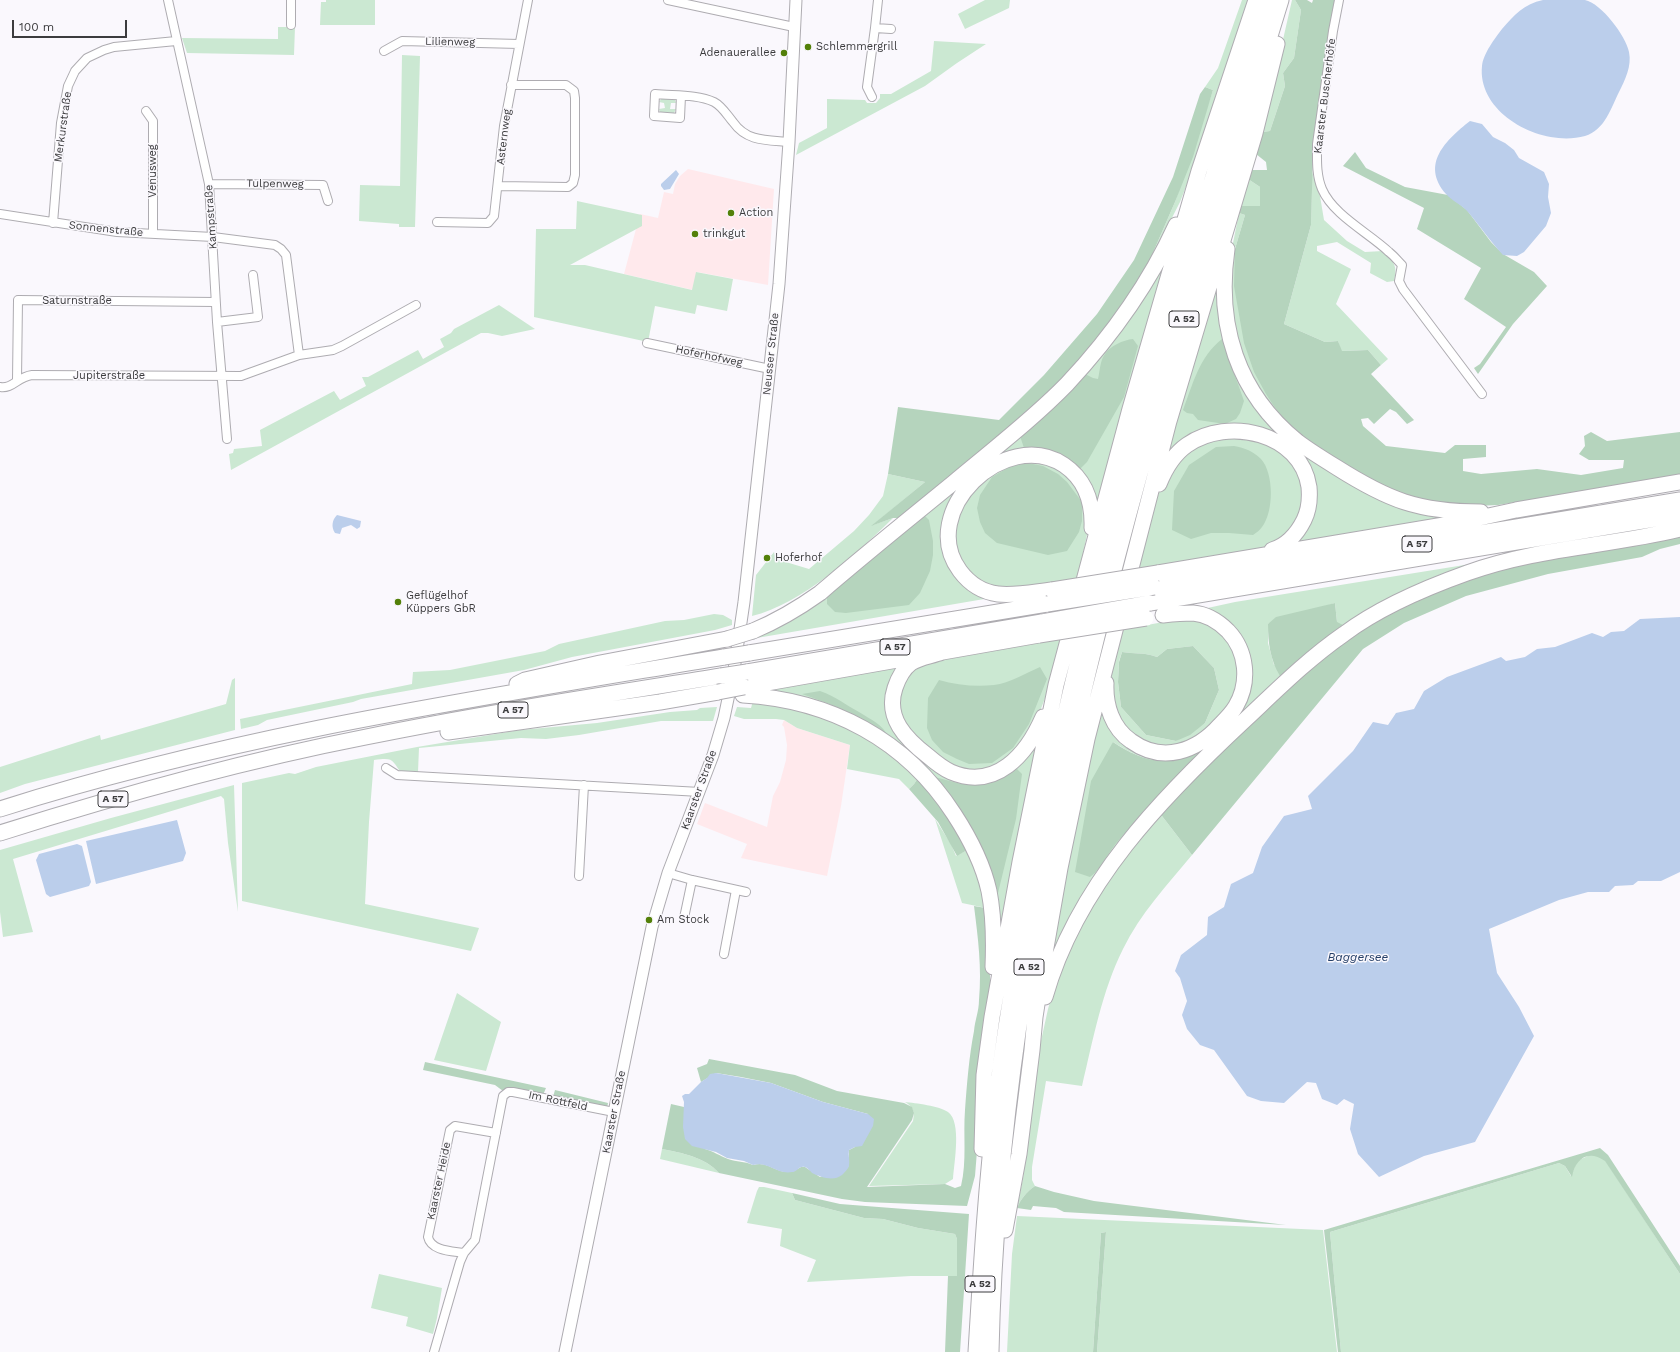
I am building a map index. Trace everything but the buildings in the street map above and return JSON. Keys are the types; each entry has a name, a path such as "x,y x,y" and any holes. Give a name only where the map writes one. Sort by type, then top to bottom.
{"highway":[{"path":"985,1216 982,1146 984,1075 992,1017 1020,862 1056,685 1088,561 1199,171 1256,0"},
{"name":"A 52","path":"976,1352 985,1216 996,1100 1012,989 1033,865 1058,741 1104,555 1142,413 1267,0"},
{"name":"A 52","path":"991,1352 992,1297 1000,1184 1008,1112 1025,988 1072,740 1098,633 1156,415 1281,0"},
{"path":"992,1297 1019,1154 1035,1017 1060,868 1087,740 1169,421 1264,102 1285,0"},
{"path":"495,695 525,680 600,662 727,639 753,631 786,615 820,593 1010,435 1066,384 1120,320 1153,270 1169,239 1199,171"},
{"path":"1237,193 1226,258 1223,297 1228,334 1234,353 1254,394 1282,428 1314,453 1364,484 1390,497 1430,509 1453,512 1516,510"},
{"path":"1088,561 1092,526 1090,501 1086,489 1080,479 1071,470 1050,458 1023,456 993,466 970,484 955,506 948,528 948,540 951,554 956,566 974,585 986,592 1009,594 1156,580 1243,559 1275,549 1285,544 1300,529 1306,517 1309,505 1308,480 1303,468 1289,449 1272,438 1240,431 1226,431 1200,438 1179,452 1169,464 1143,519"},
{"path":"1243,559 1456,524 1516,510 1680,482"},
{"name":"A 57","path":"0,809 130,772 227,747 358,720 495,695 1047,604 1156,580 1680,500"},
{"name":"A 57","path":"0,833 41,820 228,768 366,737 498,712 747,672 1041,629 1148,611 1274,583 1680,515"},
{"path":"1032,1050 1041,1012 1057,963 1086,902 1105,872 1135,833 1177,787 1221,743 1305,664 1345,633 1386,608 1467,572 1497,563 1541,553 1680,529"},
{"path":"1163,615 1274,583"},
{"path":"913,626 1034,592"},
{"path":"1107,658 1107,706 1114,722 1131,741 1145,749 1166,753 1187,749 1206,739 1232,712 1239,701 1245,680 1245,666 1242,654 1230,633 1215,621 1193,613 1163,615 1148,611"},
{"path":"307,750 370,746 460,730 660,702 721,698 744,691 942,652 1041,629"},
{"path":"942,652 920,658 911,663 902,672 893,694 892,706 894,718 906,738 940,766 950,772 964,776 981,776 1007,767 1018,758 1028,746 1036,732 1056,685"},
{"path":"744,691 809,705 858,725 898,751 917,767 948,804 972,845 982,868 992,909 994,948 992,1017"}],"main road":[{"name":"Neusser Straße","path":"721,698 734,670 770,369 779,277 789,142 796,0"},
{"name":"Kaarster Straße","path":"565,1352 646,953 668,873 713,755 721,698"}],"street":[{"name":"Kampstraße","path":"168,0 176,41 210,184 217,322 227,439"},
{"path":"291,0 291,25"},
{"name":"Asternweg","path":"437,222 488,223 494,216 511,85 528,0"},
{"path":"668,0 794,27"},
{"path":"872,97 867,87 878,0"},
{"name":"Kaarster Buscherhöfe","path":"1339,0 1333,31 1318,144 1318,176 1322,189 1329,201 1338,210 1390,252 1402,265 1399,276 1400,285 1482,394"},
{"path":"875,28 891,30"},
{"name":"Merkurstraße","path":"53,223 61,123 68,86 75,71 91,56 114,47 176,41"},
{"name":"Lilienweg","path":"384,51 402,41 519,44"},
{"path":"498,186 568,187 572,183 575,175 574,91 566,85 511,85"},
{"path":"681,96 714,102 725,112 739,130 750,138 789,142"},
{"name":"Venusweg","path":"146,111 153,121 153,234"},
{"name":"Tulpenweg","path":"210,184 323,185 328,201"},
{"name":"Sonnenstraße","path":"0,214 117,232 213,237 275,245 281,249 286,256 299,355"},
{"path":"217,322 258,317 253,275"},
{"name":"Saturnstraße","path":"17,380 18,300 216,302"},
{"name":"Jupiterstraße","path":"0,387 7,387 17,380 32,375 222,377 250,374 299,355 332,350 342,346 416,304"},
{"name":"Hoferhofweg","path":"647,343 770,369"},
{"path":"386,768 397,775 700,792"},
{"path":"579,876 584,785"},
{"path":"668,873 746,892"},
{"path":"684,918 692,880"},
{"path":"724,954 736,890"},
{"name":"Im Rottfeld","path":"496,1133 503,1096 508,1092 614,1112"},
{"name":"Kaarster Heide","path":"464,1253 433,1246 429,1242 428,1237 450,1130 455,1126 496,1133"},
{"path":"434,1352 460,1262 464,1253 474,1240 496,1133"}],"shaded area":[{"path":"688,169 774,189 768,285 697,272 693,290 624,274 640,214 658,218 664,192 673,194 675,184 680,176"},
{"path":"784,720 797,728 850,745 841,806 827,876 741,858 747,844 697,824 705,803 767,827 773,796 780,782 786,760 787,745 784,727 782,725"}],"green space":[{"path":"326,0 375,0 375,25 320,25 321,2 326,2"},
{"path":"985,0 1010,0 1009,8 965,29 958,14"},
{"path":"1242,0 1249,0 1217,91 1196,161 1180,202 1145,271 1175,202 1213,90 1205,87 1218,68"},
{"path":"1292,0 1295,0 1301,10 1294,58 1283,73 1285,86 1270,131 1262,132"},
{"path":"1295,0 1307,0 1312,3 1313,0 1335,0 1313,154 1311,225 1284,324 1325,342 1338,341 1342,351 1368,350 1381,365 1371,374 1414,420 1407,424 1396,412 1390,409 1374,424 1368,418 1361,419 1363,426 1386,446 1445,453 1455,445 1486,445 1486,457 1463,459 1463,471 1481,474 1537,469 1581,475 1623,468 1624,460 1589,460 1579,454 1585,446 1584,436 1591,432 1607,441 1680,432 1680,475 1498,505 1475,506 1431,503 1386,489 1319,450 1285,423 1254,372 1244,343 1234,286 1235,249 1245,215 1239,213 1241,206 1260,206 1260,187 1248,179 1251,170 1267,170 1266,162 1256,154 1262,132 1270,131 1285,86 1283,73 1294,58 1301,10"},
{"path":"278,27 295,27 294,55 187,53 182,38 278,39"},
{"path":"934,41 986,44 925,86 796,155 799,143 827,128 827,99 865,100 867,103 876,103 880,98 880,94 891,94 931,71"},
{"path":"402,55 420,56 415,227 399,227 399,224 359,221 360,185 400,186"},
{"path":"1205,87 1213,90 1193,157 1175,202 1145,271 1103,332 1073,367 1042,399 1005,431 900,518 893,518 871,526 925,482 888,474 898,407 999,420 1044,375 1097,314 1134,260 1173,177 1200,94"},
{"path":"662,98 675,99 676,103 671,103 670,109 676,109 674,113 660,112 659,109 665,108 664,103 659,102"},
{"path":"1355,152 1366,168 1405,187 1448,195 1467,210 1491,242 1503,254 1534,272 1547,286 1513,324 1478,374 1474,368 1480,364 1506,327 1464,299 1481,268 1417,229 1424,208 1343,166"},
{"path":"1312,172 1320,196 1324,220 1347,241 1365,252 1383,251 1394,264 1396,272 1394,281 1387,282 1370,273 1371,263 1337,242 1317,246 1317,251 1351,269 1336,304 1388,359 1381,365 1368,350 1341,351 1338,341 1325,342 1284,324 1311,225"},
{"path":"1248,179 1260,187 1260,206 1241,206"},
{"path":"577,201 642,215 642,226 570,265 585,265 692,290 696,272 733,279 727,311 697,305 695,314 655,306 648,342 534,317 536,229 576,229"},
{"path":"1239,213 1245,215 1235,249 1285,423 1274,411 1251,378 1233,332 1229,276 1233,243"},
{"path":"1171,244 1098,501 1094,501 1047,454 974,475 945,545 990,598 751,639 1045,408"},
{"path":"1218,276 1255,401 1456,516 1290,546 1302,533 1303,459 1232,427 1168,459 1171,435"},
{"path":"499,305 535,329 502,336 481,333 231,470 229,454 233,453 234,449 262,446 260,430 334,391 340,400 366,386 362,377 368,377 418,350 423,359 444,347 440,339 451,333 454,329"},
{"path":"1133,339 1138,346 1124,397 1087,462 1079,470 1025,451 1020,436 1085,374 1098,379 1102,359 1110,348 1121,342"},
{"path":"1222,339 1244,401 1240,413 1236,419 1225,424 1198,420 1193,414 1187,413 1183,410 1202,363 1214,346"},
{"path":"1224,436 1255,439 1287,455 1302,481 1304,504 1293,529 1269,546 1259,549 1135,569 1154,503 1172,467 1195,446"},
{"path":"1234,446 1249,450 1258,456 1265,465 1268,473 1271,493 1269,512 1262,527 1253,535 1211,533 1191,539 1172,530 1174,491 1189,465 1216,447"},
{"path":"1038,461 1062,471 1082,494 1088,530 1078,578 1012,590 997,589 982,582 968,571 959,559 953,531 961,507 982,480 1010,465"},
{"path":"1028,463 1043,466 1058,474 1067,482 1082,502 1082,521 1079,532 1067,551 1048,555 997,543 985,533 980,522 977,508 980,495 992,477 1011,466"},
{"path":"888,474 925,482 873,525 893,518 863,547 827,576 789,601 770,610 752,616 756,575 774,552 776,559 809,569 854,531 869,515 883,496"},
{"path":"919,515 925,516 929,520 933,541 933,555 930,571 920,593 909,605 846,613 835,612 827,604 827,594"},
{"path":"1680,533 1680,544 1660,549 1642,557 1548,574 1466,596 1404,623 1363,649 1192,855 1162,816 1161,812 1227,746 1331,650 1387,613 1475,574"},
{"path":"1483,562 1449,574 1132,832 1049,974 1058,912 1100,709 1144,753 1211,739 1249,666 1203,609 1235,602","holes":["1335,603 1337,622 1274,665 1268,643 1268,624","1113,742 1138,756 1159,761 1176,759 1205,750 1142,813 1109,850 1096,873"]},
{"path":"1335,603 1337,622 1343,625 1285,676 1280,676 1270,651 1268,624 1276,617"},
{"path":"714,614 723,615 732,620 732,625 715,630 572,657 524,670 361,699 267,720 258,725 241,729 240,719 412,684 413,672 450,670 545,651 559,644 665,621 684,620"},
{"path":"1179,619 1202,621 1226,637 1239,661 1239,686 1227,711 1197,738 1173,746 1148,742 1135,736 1124,727 1115,712 1111,678 1121,630","holes":["1193,646 1214,668 1219,690 1205,723 1176,741 1146,735 1121,707 1118,682 1119,661 1122,652 1153,655 1157,657 1167,649"]},
{"path":"1062,638 1049,688 1035,724 1015,752 993,766 979,770 966,770 947,763 919,743 900,716 899,691 909,673 925,661"},
{"path":"1193,646 1214,668 1219,690 1205,723 1190,735 1176,741 1146,735 1121,707 1118,682 1119,662 1122,652 1153,655 1157,657 1167,649"},
{"path":"904,663 887,694 917,755 982,779 1039,738 1000,934 992,894 932,778 812,699 785,693 772,688"},
{"path":"1040,667 1047,679 1029,724 1013,748 992,763 969,764 943,752 932,740 927,728 928,698 939,680 966,685 994,685 1012,680"},
{"path":"235,678 235,730 25,784 0,793 0,767 100,735 101,740 226,704 232,680"},
{"path":"820,691 836,698 876,723 883,729 889,738 847,712 802,694"},
{"path":"753,701 776,703 809,711 843,725 874,743 918,778 909,789 899,779 847,769 850,745 797,728 784,720 744,719 734,716 737,707 751,708"},
{"path":"717,707 713,721 661,721 546,739 521,738 419,748 418,772 409,772 403,775 389,759 374,760 365,904 479,928 471,951 242,901 242,783 289,773 295,774 316,767 417,747 520,730 597,723 670,712 697,710 700,708"},
{"path":"1113,742 1137,755 1157,761 1174,760 1206,750 1114,845 1098,870 1090,877 1075,872 1091,781"},
{"path":"1017,769 1022,774 1016,819 998,893 993,891 935,777 961,784 984,784"},
{"path":"918,778 944,809 967,850 957,856 938,822 909,789"},
{"path":"234,785 238,912 228,843 224,799 221,796 13,859 33,932 3,937 0,912 0,850"},
{"path":"1161,812 1162,816 1192,855 1137,924 1123,949 1109,982 1094,1034 1082,1086 1046,1081 1032,1167 1032,1180 1035,1186 1024,1196 1017,1208 1023,1178 1039,1050 1048,1009 1058,974 1072,941 1108,877"},
{"path":"935,819 951,844 956,856 967,850 981,888 986,908 962,903"},
{"path":"974,906 986,908 990,963 990,988 975,1176 967,1206 865,1202 842,1199 719,1173 707,1163 693,1156 662,1149 671,1104 684,1107 684,1113 705,1149 728,1159 753,1165 763,1164 785,1172 792,1172 801,1167 805,1167 820,1177 849,1166 849,1150 855,1147 868,1114 823,1102 771,1083 741,1077 716,1073 701,1082 697,1068 707,1064 709,1059 795,1075 837,1091 904,1103 912,1107 914,1113 912,1120 867,1187 945,1184 955,1188 961,1186 964,1167 964,1119 967,1080 980,988 979,953"},
{"path":"457,993 501,1022 486,1071 434,1060"},
{"path":"425,1062 546,1088 543,1095 503,1091 495,1085 423,1070"},
{"path":"555,1090 608,1103 607,1108 553,1097"},
{"path":"905,1102 939,1108 948,1112 952,1117 955,1124 956,1133 956,1153 953,1179 945,1184 869,1186 913,1121 913,1110"},
{"path":"1600,1148 1608,1155 1680,1266 1680,1274 1605,1161 1593,1156 1588,1156 1579,1161 1572,1177 1565,1166 1559,1163 1330,1232 1341,1352 1338,1352 1324,1230"},
{"path":"662,1149 693,1156 707,1163 719,1173 660,1159"},
{"path":"1590,1155 1599,1156 1605,1160 1680,1274 1680,1352 1341,1352 1330,1232 1559,1163 1565,1166 1571,1176 1577,1161"},
{"path":"1035,1186 1094,1201 1286,1225 1064,1212 1056,1208 1033,1206 1031,1210 1017,1208 1024,1196"},
{"path":"759,1187 792,1193 795,1200 864,1218 883,1219 918,1228 955,1234 957,1239 957,1276 911,1276 807,1282 816,1260 780,1246 782,1229 747,1223"},
{"path":"792,1193 840,1204 969,1214 960,1352 945,1352 948,1276 957,1276 957,1239 955,1234 918,1228 883,1219 864,1218 795,1200"},
{"path":"1017,1216 1323,1230 1337,1352 1097,1352 1106,1232 1101,1233 1093,1352 1007,1352 1012,1254"},
{"path":"1106,1232 1097,1352 1093,1352 1101,1233"},
{"path":"379,1274 442,1288 433,1334 406,1326 408,1317 371,1308"}],"water":[{"path":"1543,0 1585,0 1591,2 1612,21 1627,45 1630,62 1624,83 1602,124 1598,129 1585,136 1568,138 1550,137 1532,132 1516,124 1501,112 1490,99 1483,83 1483,61 1487,51 1496,37 1506,24 1525,7"},
{"path":"1470,121 1482,124 1493,137 1505,143 1514,150 1519,158 1544,172 1549,184 1548,197 1551,213 1546,226 1524,252 1517,256 1503,255 1468,212 1446,194 1435,173 1439,153 1452,136"},
{"path":"676,170 679,174 670,189 664,190 661,184"},
{"path":"337,515 361,521 360,527 357,529 351,525 342,528 340,534 335,533 333,524"},
{"name":"Baggersee","path":"1680,617 1680,872 1661,881 1638,881 1633,885 1615,886 1609,892 1588,892 1559,900 1489,929 1497,973 1519,1007 1534,1036 1475,1142 1424,1156 1379,1177 1358,1154 1350,1129 1354,1104 1344,1099 1337,1105 1322,1099 1316,1083 1307,1082 1284,1103 1261,1101 1247,1096 1214,1050 1200,1045 1187,1029 1182,1015 1187,1001 1180,978 1175,971 1181,955 1207,935 1208,917 1224,907 1231,884 1253,873 1262,847 1284,816 1312,809 1308,796 1353,751 1373,722 1388,725 1396,713 1414,709 1424,691 1447,677 1501,657 1506,661 1525,657 1537,649 1555,647 1592,633 1603,637 1611,632 1624,631 1640,619"},
{"path":"177,820 186,853 183,861 96,884 86,841"},
{"path":"77,844 82,846 91,882 89,886 50,897 46,894 36,860 39,854"},
{"path":"716,1073 771,1083 823,1102 868,1114 874,1119 873,1126 862,1146 849,1150 849,1164 846,1171 842,1175 835,1178 819,1176 812,1173 805,1167 801,1167 794,1172 782,1172 763,1165 753,1165 744,1161 727,1158 716,1152 692,1146 685,1139 683,1127 684,1102 682,1096 689,1094 710,1074"}],"place":[{"name":"Schlemmergrill","path":"808,47"},
{"name":"Adenauerallee","path":"784,53"},
{"name":"Action","path":"731,213"},
{"name":"trinkgut","path":"695,234"},
{"name":"Hoferhof","path":"767,558"},
{"name":"Geflügelhof Küppers GbR","path":"398,602"},
{"name":"Am Stock","path":"649,920"}]}
